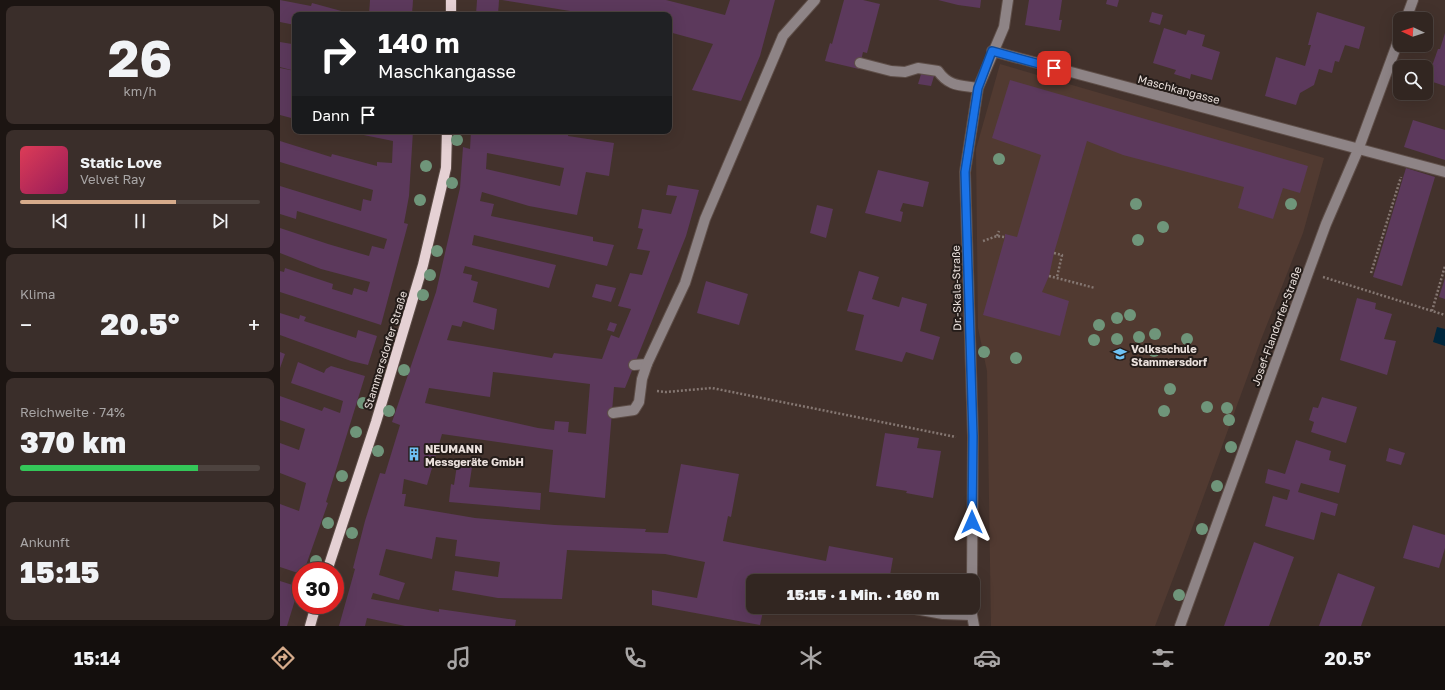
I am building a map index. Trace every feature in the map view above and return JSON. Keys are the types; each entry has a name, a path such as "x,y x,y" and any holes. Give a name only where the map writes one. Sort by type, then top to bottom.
{"main road":[{"path":"451,0 451,12"},
{"name":"Stammersdorfer Straße","path":"330,562 376,422 423,265 446,168 447,134"},
{"path":"311,624 314,614"}],"street":[{"path":"613,413 634,410 639,402 642,379 647,364 685,283 705,219 783,36 815,0"},
{"name":"Dr.-Skala-Straße","path":"972,574 973,436 965,172 978,88 992,51 1004,27 1008,0"},
{"path":"1409,12 1413,0"},
{"name":"Maschkangasse","path":"992,51 1358,150 1406,160 1445,172"},
{"name":"Josef-Flandorfer-Straße","path":"1180,626 1326,224 1358,150 1394,52"},
{"path":"860,63 891,71 905,72 918,68 929,69 938,71 944,79 953,84 978,88"},
{"path":"634,365 647,364"},
{"path":"972,614 974,626"}],"path":[{"path":"1371,274 1406,160"},
{"path":"997,236 999,231"},
{"path":"967,244 984,241 997,236 1005,237"},
{"path":"1054,253 1062,255 1057,277"},
{"path":"1432,311 1445,266"},
{"path":"1308,273 1445,315"},
{"path":"1049,276 1095,288"},
{"path":"640,389 666,392 712,388 953,438 973,436"}],"shaded area":[{"name":"Volksschule Stammersdorf","path":"1000,64 1324,158 1303,233 1262,337 1155,626 991,626 987,371 978,328 976,149"}],"water":[{"path":"1437,327 1445,329 1445,346 1433,342"}],"building":[{"path":"280,0 311,6 312,3 345,12 292,12 292,24 280,22"},
{"path":"370,0 413,0 412,12 369,12"},
{"path":"477,0 499,0 498,12 476,12"},
{"path":"502,0 666,0 725,15 730,0 775,0 760,56 741,101 692,90 713,44 672,33 672,12 576,12"},
{"path":"844,0 863,0 880,4 867,53 863,52 859,69 825,61 830,43 832,44"},
{"path":"938,0 981,0 980,8"},
{"path":"1029,0 1062,0 1059,20 1062,20 1060,31 1025,25"},
{"path":"1107,0 1119,0 1117,7 1106,4"},
{"path":"1152,12 1163,15 1160,25 1149,22"},
{"path":"1317,12 1365,27 1359,49 1345,45 1339,62 1335,61 1332,73 1319,69 1314,85 1300,93 1296,105 1265,96 1276,57 1305,66 1311,45 1308,45"},
{"path":"1164,28 1186,35 1188,30 1205,35 1202,46 1220,52 1212,80 1191,74 1190,79 1174,74 1176,70 1153,63"},
{"path":"1445,33 1445,86 1433,82 1433,63 1438,49 1440,49"},
{"path":"280,42 292,44 292,70 280,67"},
{"path":"280,68 292,70 292,118 280,115"},
{"path":"922,71 935,73 931,86 918,84"},
{"path":"1010,80 1308,166 1300,193 1283,188 1273,219 1238,208 1244,187 1123,155 1087,141 1054,253 1049,276 1042,292 1069,301 1060,336 983,315 1005,234 1017,237 1041,155 992,138"},
{"path":"1413,120 1445,130 1445,160 1404,147"},
{"path":"359,134 413,134 409,196 404,223 408,224 381,325 280,292 280,271 284,272 285,268 333,284 332,289 352,295 354,288 367,292 370,282 321,269 280,253 280,228 369,256 372,246 384,249 387,239 297,211 296,219 280,214 280,186 361,211 363,199 371,201 373,190 280,162 280,141 331,157 332,154 377,166 377,162 392,163 393,141"},
{"path":"471,134 568,134 568,136 614,143 609,176 586,172 577,215 529,206 482,192 480,201 494,204 491,216 593,237 593,241 614,245 607,266 474,235 472,245 556,265 549,288 465,266 463,273 472,275 471,280 478,282 473,302 497,309 494,330 463,321 461,327 452,325 447,340 552,358 554,353 602,359 611,335 619,338 631,309 618,306 630,273 642,275 650,251 637,249 643,229 638,228 642,209 671,214 677,196 666,195 668,185 699,190 686,236 625,388 614,387 605,498 549,492 553,450 442,434 427,485 404,479 402,494 406,494 404,506 475,518 555,525 646,529 645,532 668,533 681,464 739,474 731,517 728,516 723,541 826,561 829,546 893,558 890,574 746,574 746,614 762,614 760,625 652,605 652,590 697,598 705,562 665,554 567,550 562,599 498,598 452,590 455,571 498,577 500,562 455,556 457,540 436,537 432,559 386,549 379,575 405,583 399,600 373,593 371,599 439,612 439,609 516,620 515,626 405,626 367,618 365,626 339,626 342,614 344,614 344,608 355,569 353,568 365,521 380,473 385,474 400,425 392,422 436,292 460,188 463,147 470,149","holes":["487,153 564,168 560,186 486,169","493,372 590,384 586,434 568,432 569,422 555,421 554,430 538,428 425,403 429,388 490,397"]},
{"path":"1406,168 1435,177 1402,286 1373,277"},
{"path":"878,170 929,182 923,207 903,203 900,211 903,212 901,222 865,213"},
{"path":"817,205 833,209 826,238 810,233"},
{"path":"859,271 879,277 872,299 899,307 902,297 927,304 920,331 940,337 933,360 906,352 902,362 855,350 864,315 847,311"},
{"path":"1445,278 1445,299 1439,297"},
{"path":"706,281 748,294 739,325 697,313"},
{"path":"596,284 616,288 611,302 592,297"},
{"path":"1357,298 1376,303 1375,309 1392,314 1384,339 1396,341 1387,375 1340,360"},
{"path":"280,313 299,319 300,315 306,317 304,321 356,338 358,330 377,336 368,365 351,361 280,335"},
{"path":"610,322 617,324 614,332 607,330"},
{"path":"280,352 285,354 280,368"},
{"path":"298,362 324,373 326,369 331,366 365,376 326,502 328,503 307,562 292,562 292,571 280,567 280,504 299,511 306,483 280,473 280,443 299,450 305,429 280,420 280,396 322,411 324,407 340,413 343,401 291,383"},
{"path":"1322,397 1357,407 1346,443 1311,432 1314,422 1309,420 1313,407 1318,408"},
{"path":"885,433 919,438 917,448 941,451 933,498 906,493 907,491 876,486"},
{"path":"1296,440 1331,451 1329,460 1346,465 1339,493 1301,483 1298,492 1338,504 1335,516 1321,512 1314,540 1265,526 1273,496 1287,500 1290,490 1265,483 1268,469 1285,474"},
{"path":"1389,448 1405,453 1401,465 1386,461"},
{"path":"457,465 472,467 469,487 541,493 540,510 449,502 451,484 454,485"},
{"path":"1413,525 1445,535 1445,548 1439,568 1403,558"},
{"path":"1254,542 1294,557 1269,626 1224,626"},
{"path":"1338,573 1375,587 1361,626 1319,626"},
{"path":"280,581 292,585 292,610 287,626 280,626"}],"place":[{"name":"Volksschule Stammersdorf","path":"1120,354"},
{"name":"NEUMANN Messgeräte GmbH","path":"414,454"}],"route":[{"path":"972,522 973,436 965,172 978,88 992,51 1054,68"}]}
